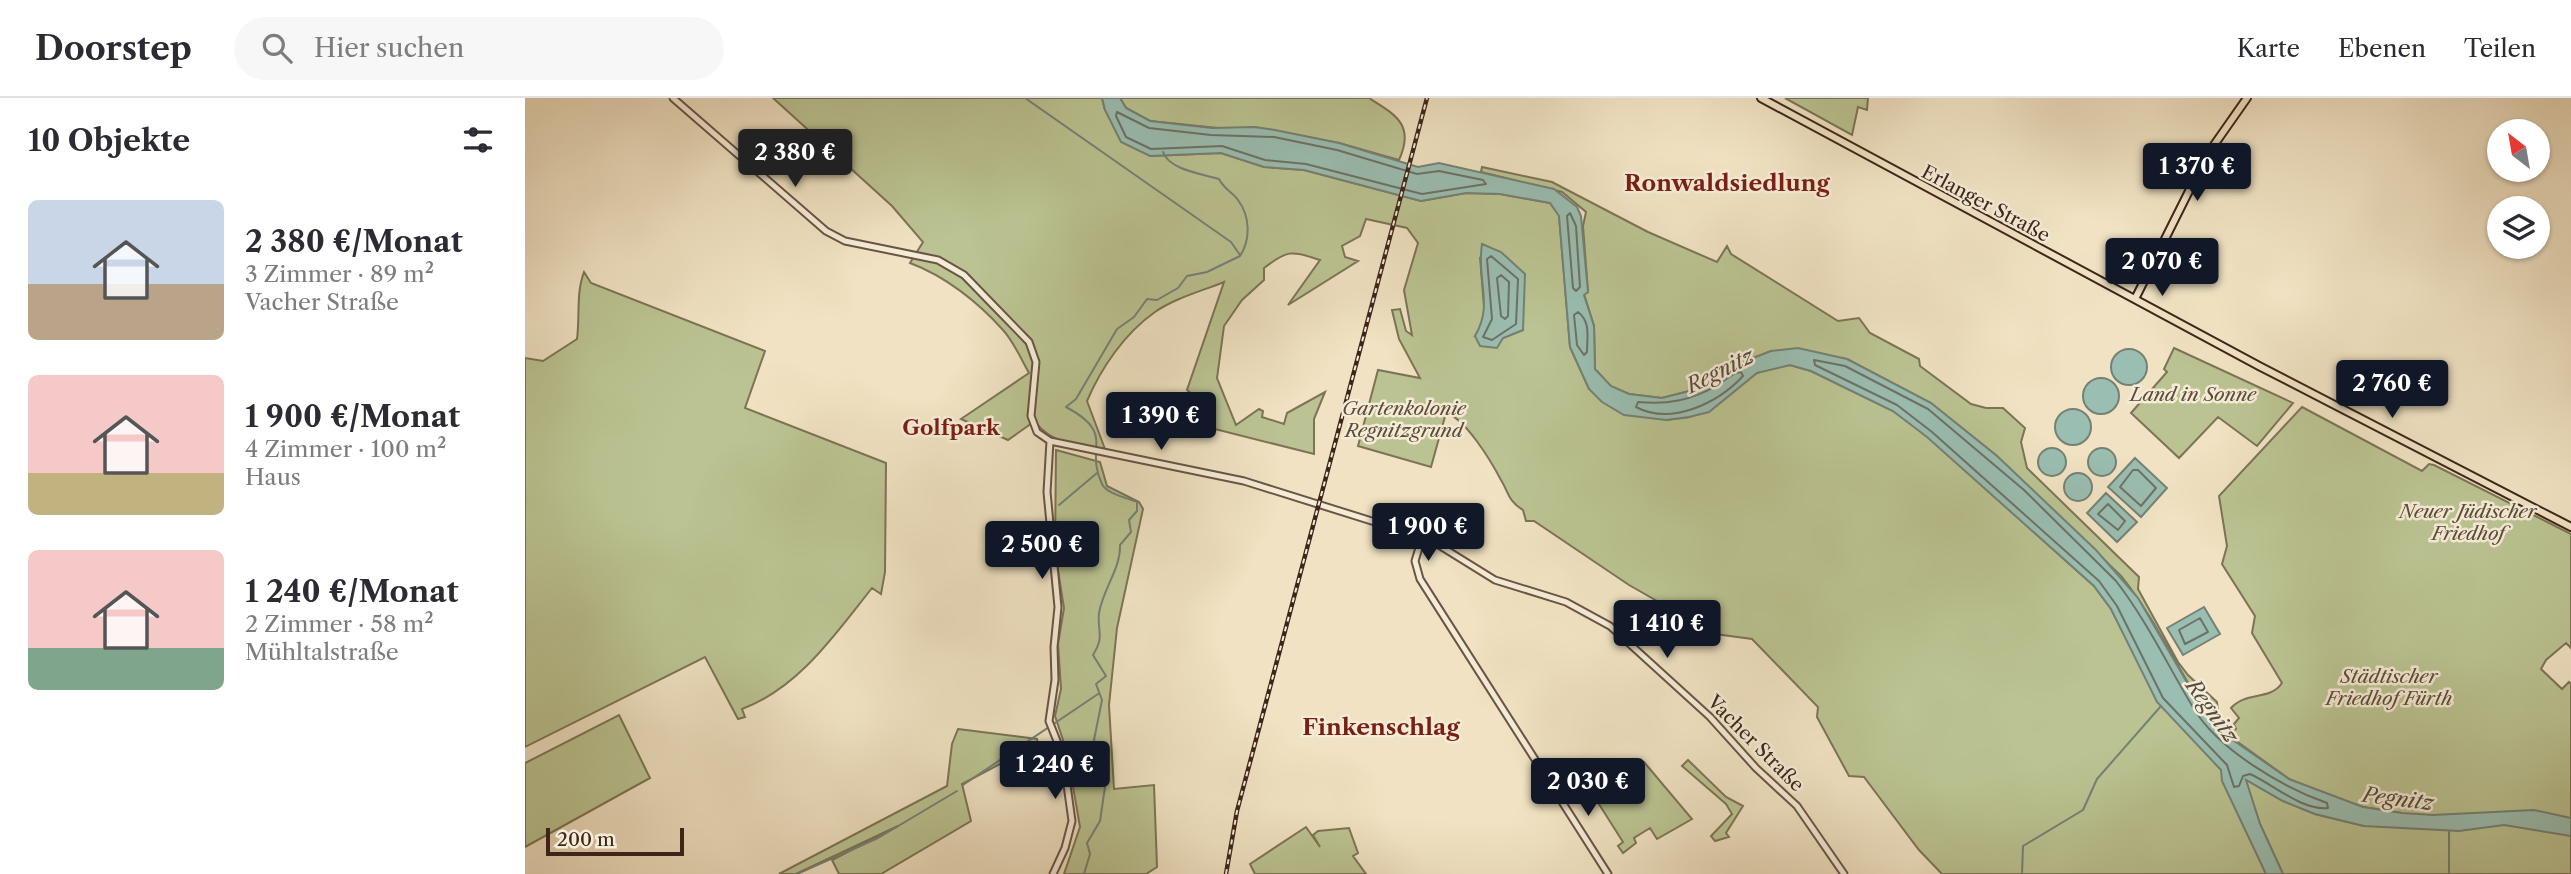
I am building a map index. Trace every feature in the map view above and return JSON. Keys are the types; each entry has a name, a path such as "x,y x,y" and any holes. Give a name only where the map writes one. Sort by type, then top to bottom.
{"main road":[{"name":"Erlanger Straße","path":"1761,98 2135,299 2571,527"},
{"path":"2135,299 2207,155 2247,98"}],"street":[{"path":"673,98 826,231 845,241 938,260 964,275 1029,342 1036,362 1031,416 1037,432 1050,441 1047,492 1058,607 1054,647 1055,680 1049,721 1063,756 1072,821 1065,848 1053,874"},
{"name":"Vacher Straße","path":"1050,441 1244,481 1422,538 1446,549 1488,577 1566,602 1620,633 1716,723 1756,768 1797,806 1844,874"},
{"path":"1422,538 1415,561 1419,579 1608,874"}],"green space":[{"name":"Gartenkolonie Regnitzgrund","path":"773,98 1102,98 1105,110 1150,156 1221,153 1264,167 1304,170 1421,201 1466,193 1500,194 1550,203 1559,215 1570,347 1589,389 1666,420 1690,417 1757,373 1772,367 1790,365 1811,371 1893,411 1928,437 2094,586 2111,609 2152,688 2221,769 2266,874 1942,874 1919,850 1864,777 1849,776 1817,717 1818,707 1752,639 1715,634 1629,585 1534,521 1526,521 1523,510 1512,500 1484,452 1469,431 1453,417 1446,413 1431,467 1358,446 1378,370 1420,378 1399,339 1392,310 1400,309 1406,331 1412,335 1404,290 1418,243 1407,228 1366,219 1360,236 1342,246 1345,257 1358,261 1288,305 1320,260 1296,254 1279,257 1264,268 1264,280 1242,300 1224,326 1217,378 1236,425 1259,409 1263,411 1262,417 1284,424 1287,413 1325,392 1314,419 1314,454 1199,425 1203,403 1187,390 1224,282 1155,312 1134,330 1115,352 1087,401 1105,449 1057,439 1035,421 1008,440 961,419 1029,373 1007,335 983,310 948,283 910,263 923,242 892,206","holes":["1480,257 1523,330 1503,338 1475,336 1485,319"]},
{"path":"1120,98 1369,98 1395,116 1404,129 1405,138 1399,160 1339,143 1254,127 1237,130 1150,121 1126,108"},
{"path":"1785,98 1868,98 1867,110 1858,107 1852,135"},
{"path":"1482,167 1552,182 1648,232 1717,262 1727,246 1731,254 1838,321 1859,318 1870,333 1919,359 1920,366 1971,404 1986,408 2003,408 2025,428 2021,442 2027,468 2139,577 2138,589 2178,662 2217,702 2220,732 2194,694 2148,614 2121,576 1997,456 1931,403 1847,359 1771,351 1730,367 1717,378 1694,390 1662,398 1629,394 1611,387 1595,369 1594,326 1584,294 1588,292 1583,226 1586,212 1562,192 1481,172"},
{"path":"584,272 591,283 765,351 745,408 886,463 885,572 881,594 872,588 815,658 781,688 742,709 745,717 738,719 705,657 525,747 525,358 543,361 577,339 579,296"},
{"name":"Land in Sonne","path":"2174,348 2293,403 2257,446 2218,417 2179,458 2131,413 2167,372 2164,369"},
{"name":"Städtischer Friedhof Fürth","path":"2302,407 2422,471 2429,464 2434,465 2571,534 2571,648 2566,643 2546,660 2541,669 2562,689 2569,682 2571,684 2571,874 2283,874 2260,824 2245,779 2283,801 2315,814 2364,826 2402,813 2363,807 2318,793 2289,779 2228,735 2236,729 2234,724 2239,718 2231,708 2244,699 2271,692 2282,683 2252,633 2255,616 2222,564 2227,546 2219,496"},
{"path":"1056,450 1100,462 1107,486 1139,502 1143,509 1117,628 1109,705 1114,789 1154,785 1157,867 1146,874 1064,874 1080,827 1067,752 1055,716 1061,689 1058,644 1064,608 1055,552"},
{"path":"619,715 650,778 525,847 525,763"},
{"path":"958,729 1037,739 1038,744 962,784 971,821 881,874 839,874 832,860 898,826 796,874 779,874 947,786 952,744"},
{"path":"1688,760 1726,797 1743,806 1726,833 1729,837 1715,841 1711,836 1732,814 1726,804 1682,766"},
{"path":"1644,762 1692,819 1657,839 1650,828 1634,838 1636,843 1623,853 1618,846 1623,842 1590,790 1605,779"},
{"path":"1306,827 1320,847 1313,835 1318,831 1349,828 1358,853 1353,856 1366,874 1255,874 1250,864"}],"water":[{"path":"1102,98 1120,98 1126,108 1150,121 1212,128 1254,127 1275,130 1339,143 1418,167 1439,163 1554,189 1577,207 1581,216 1588,292 1584,295 1594,326 1595,369 1611,386 1629,394 1662,398 1693,390 1717,378 1730,367 1771,351 1798,348 1847,359 1931,403 1997,456 2096,550 2138,598 2200,705 2220,731 2289,779 2363,807 2402,813 2433,815 2534,810 2571,818 2571,836 2504,825 2459,831 2364,826 2315,814 2283,801 2246,780 2260,824 2283,874 2266,874 2222,781 2221,770 2157,702 2111,609 2094,586 1927,437 1893,411 1811,371 1790,365 1757,373 1709,412 1666,420 1624,415 1602,402 1589,389 1570,347 1559,216 1550,203 1500,194 1466,193 1421,201 1304,170 1264,167 1221,153 1150,156 1121,142"},
{"path":"1482,244 1501,252 1525,274 1523,330 1503,338 1497,348 1480,346 1475,336 1481,324 1484,302"},
{"path":"2129,349 2142,354 2147,367 2142,380 2129,385 2116,380 2111,367 2116,354"},
{"path":"2101,378 2114,383 2119,396 2114,409 2101,414 2088,409 2083,396 2088,383"},
{"path":"2073,409 2086,414 2091,427 2086,440 2073,445 2060,440 2055,427 2060,414"},
{"path":"2052,448 2062,452 2066,462 2062,472 2052,476 2042,472 2038,462 2042,452"},
{"path":"2102,448 2112,452 2116,462 2112,472 2102,476 2092,472 2088,462 2092,452"},
{"path":"2135,458 2167,488 2141,517 2108,487"},
{"path":"2078,473 2088,477 2092,487 2088,497 2078,501 2068,497 2064,487 2068,477"},
{"path":"2106,493 2137,522 2117,542 2087,513"},
{"path":"2204,607 2220,634 2183,655 2167,628"}],"waterway":[{"path":"1025,98 1231,242 1240,255"},
{"path":"1084,874 1090,854 1087,843 1100,821 1106,780 1094,740 1102,700 1096,684 1106,676 1093,655 1100,638 1101,604 1118,562 1120,545 1131,532 1129,520 1137,511 1137,502 1113,493 1102,484 1097,471 1095,433 1091,425 1066,407 1076,399 1117,329 1134,317 1147,299 1157,300 1178,288 1187,276 1207,272 1240,256 1248,228 1242,206 1219,179 1179,167 1166,158 1163,152"},
{"path":"1059,505 1097,473"},
{"path":"963,785 1098,694"},
{"path":"2022,874 2023,846 2083,810 2097,779 2161,706"},
{"path":"797,874 878,838 957,791"},
{"path":"2449,831 2449,874"}],"railway":[{"path":"1226,874 1237,811 1427,98"}],"district":[{"name":"Ronwaldsiedlung","path":"1727,183"},
{"name":"Golfpark","path":"951,428"},
{"name":"Finkenschlag","path":"1381,727"}],"water label":[{"name":"Regnitz","path":"1720,371"},
{"name":"Regnitz","path":"2212,711"},
{"name":"Pegnitz","path":"2398,799"}],"park label":[{"name":"Neuer Jüdischer Friedhof","path":"2468,522"}]}
